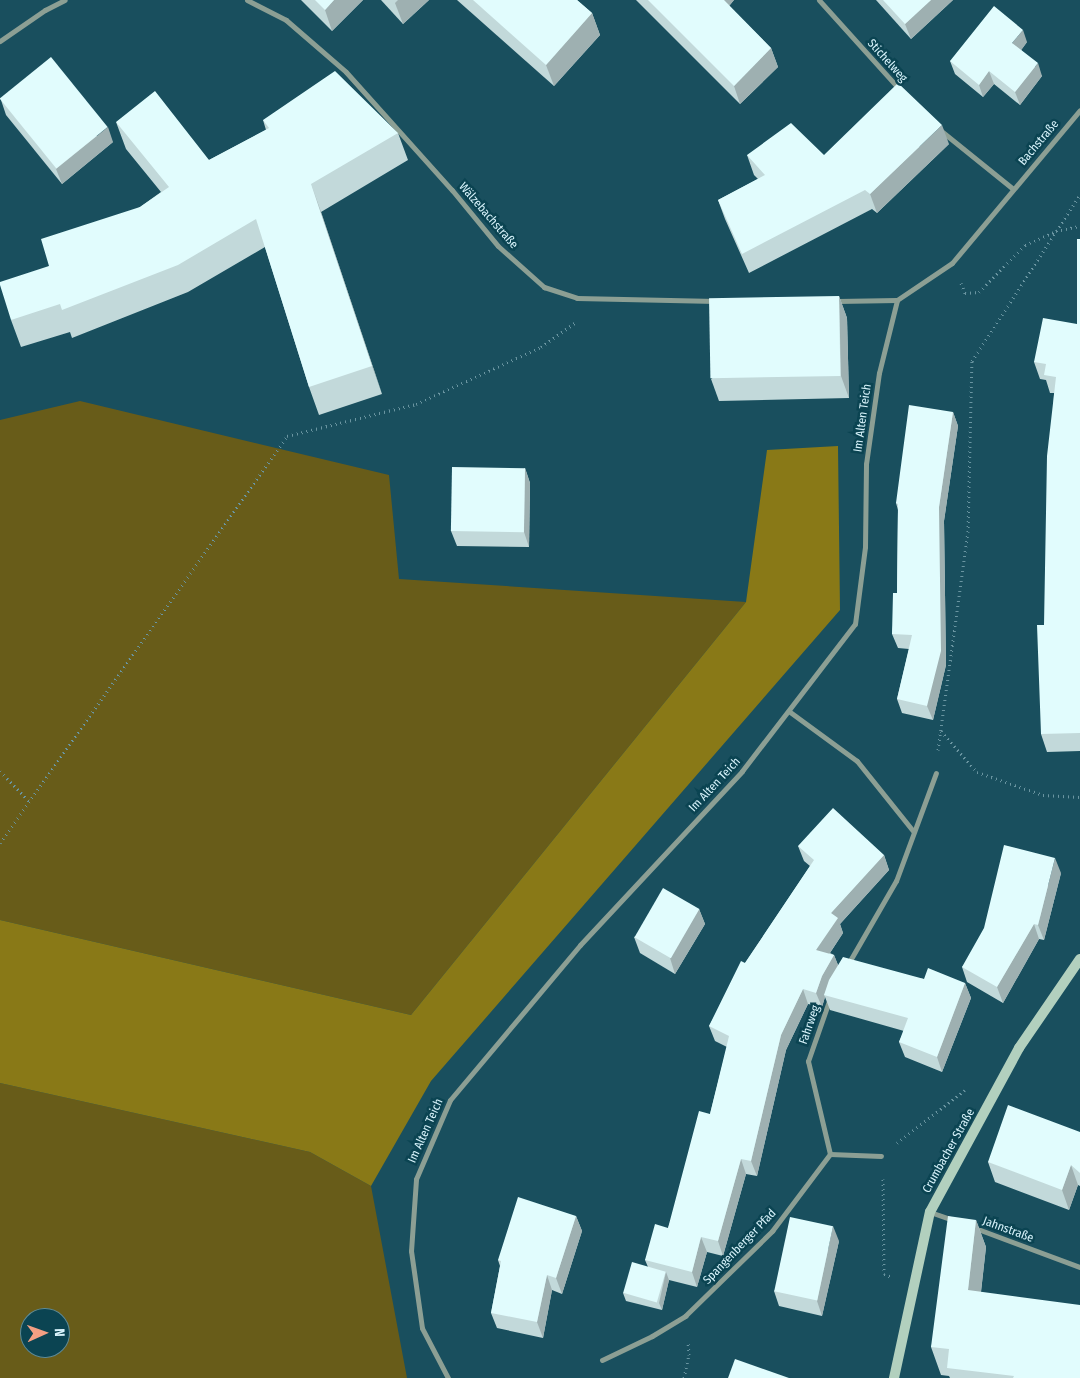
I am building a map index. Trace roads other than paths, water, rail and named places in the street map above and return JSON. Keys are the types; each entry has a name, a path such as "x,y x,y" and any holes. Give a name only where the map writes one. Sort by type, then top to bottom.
{"main road":[{"name":"Crumbacher Straße","path":"894,1378 930,1212 1019,1048 1080,959"}],"street":[{"path":"0,41 45,10 65,0"},
{"name":"Wälzebachstraße","path":"247,0 286,20 346,72 452,190 498,246 544,287 577,298 728,302"},
{"name":"Stichelweg","path":"819,0 901,92"},
{"name":"Bachstraße","path":"1013,189 1080,110"},
{"path":"827,301 897,300 952,263 1013,189 935,125"},
{"name":"Im Alten Teich","path":"448,1378 422,1328 411,1251 416,1179 450,1100 580,946 742,771 790,712 855,624 865,547 866,464 879,373 897,300"},
{"path":"790,712 857,761 914,831"},
{"path":"846,968 896,881 936,773"},
{"name":"Fahrweg","path":"830,1154 808,1061 831,993"},
{"path":"830,1154 881,1156"},
{"name":"Spangenberger Pfad","path":"602,1360 652,1336 685,1316 772,1232 830,1154"},
{"name":"Jahnstraße","path":"930,1212 963,1224"},
{"name":"Jahnstraße","path":"971,1227 1080,1267"}]}
